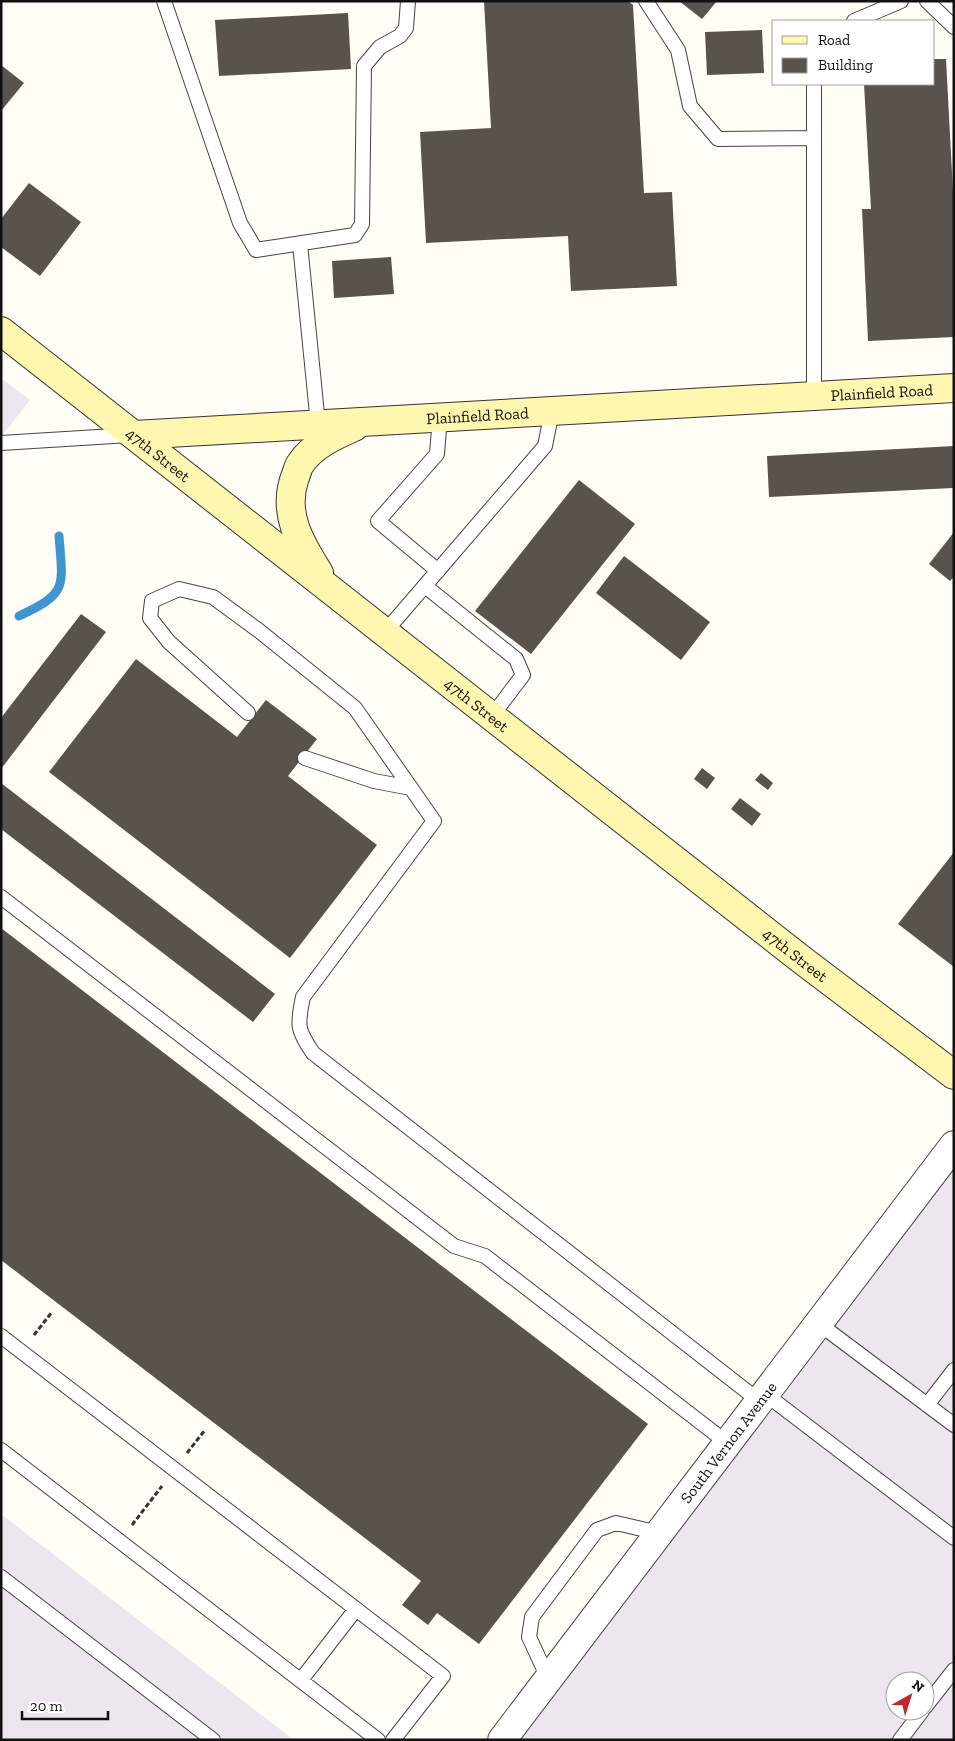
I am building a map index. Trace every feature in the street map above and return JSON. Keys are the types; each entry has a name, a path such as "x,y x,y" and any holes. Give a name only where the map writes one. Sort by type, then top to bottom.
{"main road":[{"name":"47th Street","path":"1,332 794,954 954,1075"},
{"name":"Plainfield Road","path":"134,435 954,388"},
{"path":"328,587 301,545 291,516 290,491 300,463 325,441 366,421"}],"street":[{"name":"South Vernon Avenue","path":"502,1740 726,1442 954,1145"}],"lane":[{"path":"164,1 240,223 256,250 355,234 362,224 364,66 380,47 400,36 406,28 408,1"},
{"path":"646,1 678,50 690,106 718,139 814,138"},
{"path":"856,20 901,1"},
{"path":"927,1 954,27"},
{"path":"814,85 814,396"},
{"path":"300,244 318,424"},
{"path":"385,632 545,446 552,411"},
{"path":"438,571 378,521 437,454 440,417"},
{"name":"Plainfield Road","path":"1,444 134,435"},
{"path":"425,586 516,659 523,675 492,716"},
{"path":"248,713 169,642 150,618 152,601 179,589 213,597 355,708 434,821 303,997 299,1014 300,1033 313,1053 761,1396 954,1538"},
{"path":"305,758 374,781 410,788"},
{"path":"1,897 454,1246 485,1256 726,1442"},
{"path":"818,1323 954,1425"},
{"path":"1,1336 442,1676 394,1740"},
{"path":"927,1405 954,1370"},
{"path":"1,1450 378,1740"},
{"path":"548,1678 529,1637 532,1617 597,1530 616,1523 659,1533"},
{"path":"1,1577 213,1740"},
{"path":"301,1680 356,1609"},
{"path":"935,1694 954,1670"},
{"path":"900,1740 914,1721"}],"path":[{"path":"21,1352 52,1312"}],"shaded area":[{"path":"1,378 30,400 1,437"},
{"path":"954,1162 954,1740 517,1740"},
{"path":"1,1514 294,1740 1,1740"}],"building":[{"path":"484,1 628,1 633,5 644,193 672,192 677,286 571,291 568,236 426,243 420,132 491,128"},
{"path":"679,1 717,1 702,19"},
{"path":"348,13 351,69 219,76 215,20"},
{"path":"762,30 764,73 707,75 705,32"},
{"path":"935,59 946,59 954,211 954,337 868,341 862,209 871,209 864,85 935,85"},
{"path":"1,65 24,83 1,111"},
{"path":"29,183 81,222 40,276 1,247 1,219"},
{"path":"391,257 394,294 334,298 332,261"},
{"path":"954,446 953,488 769,497 767,456"},
{"path":"579,480 635,524 531,654 475,611"},
{"path":"954,532 954,577 950,581 929,564"},
{"path":"624,556 710,622 681,660 596,593"},
{"path":"81,614 106,632 1,769 1,718"},
{"path":"136,659 237,737 266,700 317,739 288,776 377,845 290,958 49,772"},
{"path":"702,768 715,778 707,789 694,779"},
{"path":"761,773 773,783 768,790 755,780"},
{"path":"1,783 275,994 253,1022 1,829"},
{"path":"740,798 761,814 752,826 731,809"},
{"path":"954,852 954,967 898,924"},
{"path":"1,928 648,1424 479,1644 437,1613 428,1625 402,1605 421,1581 1,1260"}],"waterway":[{"path":"19,616 46,601 59,587 61,578 59,536"}]}
